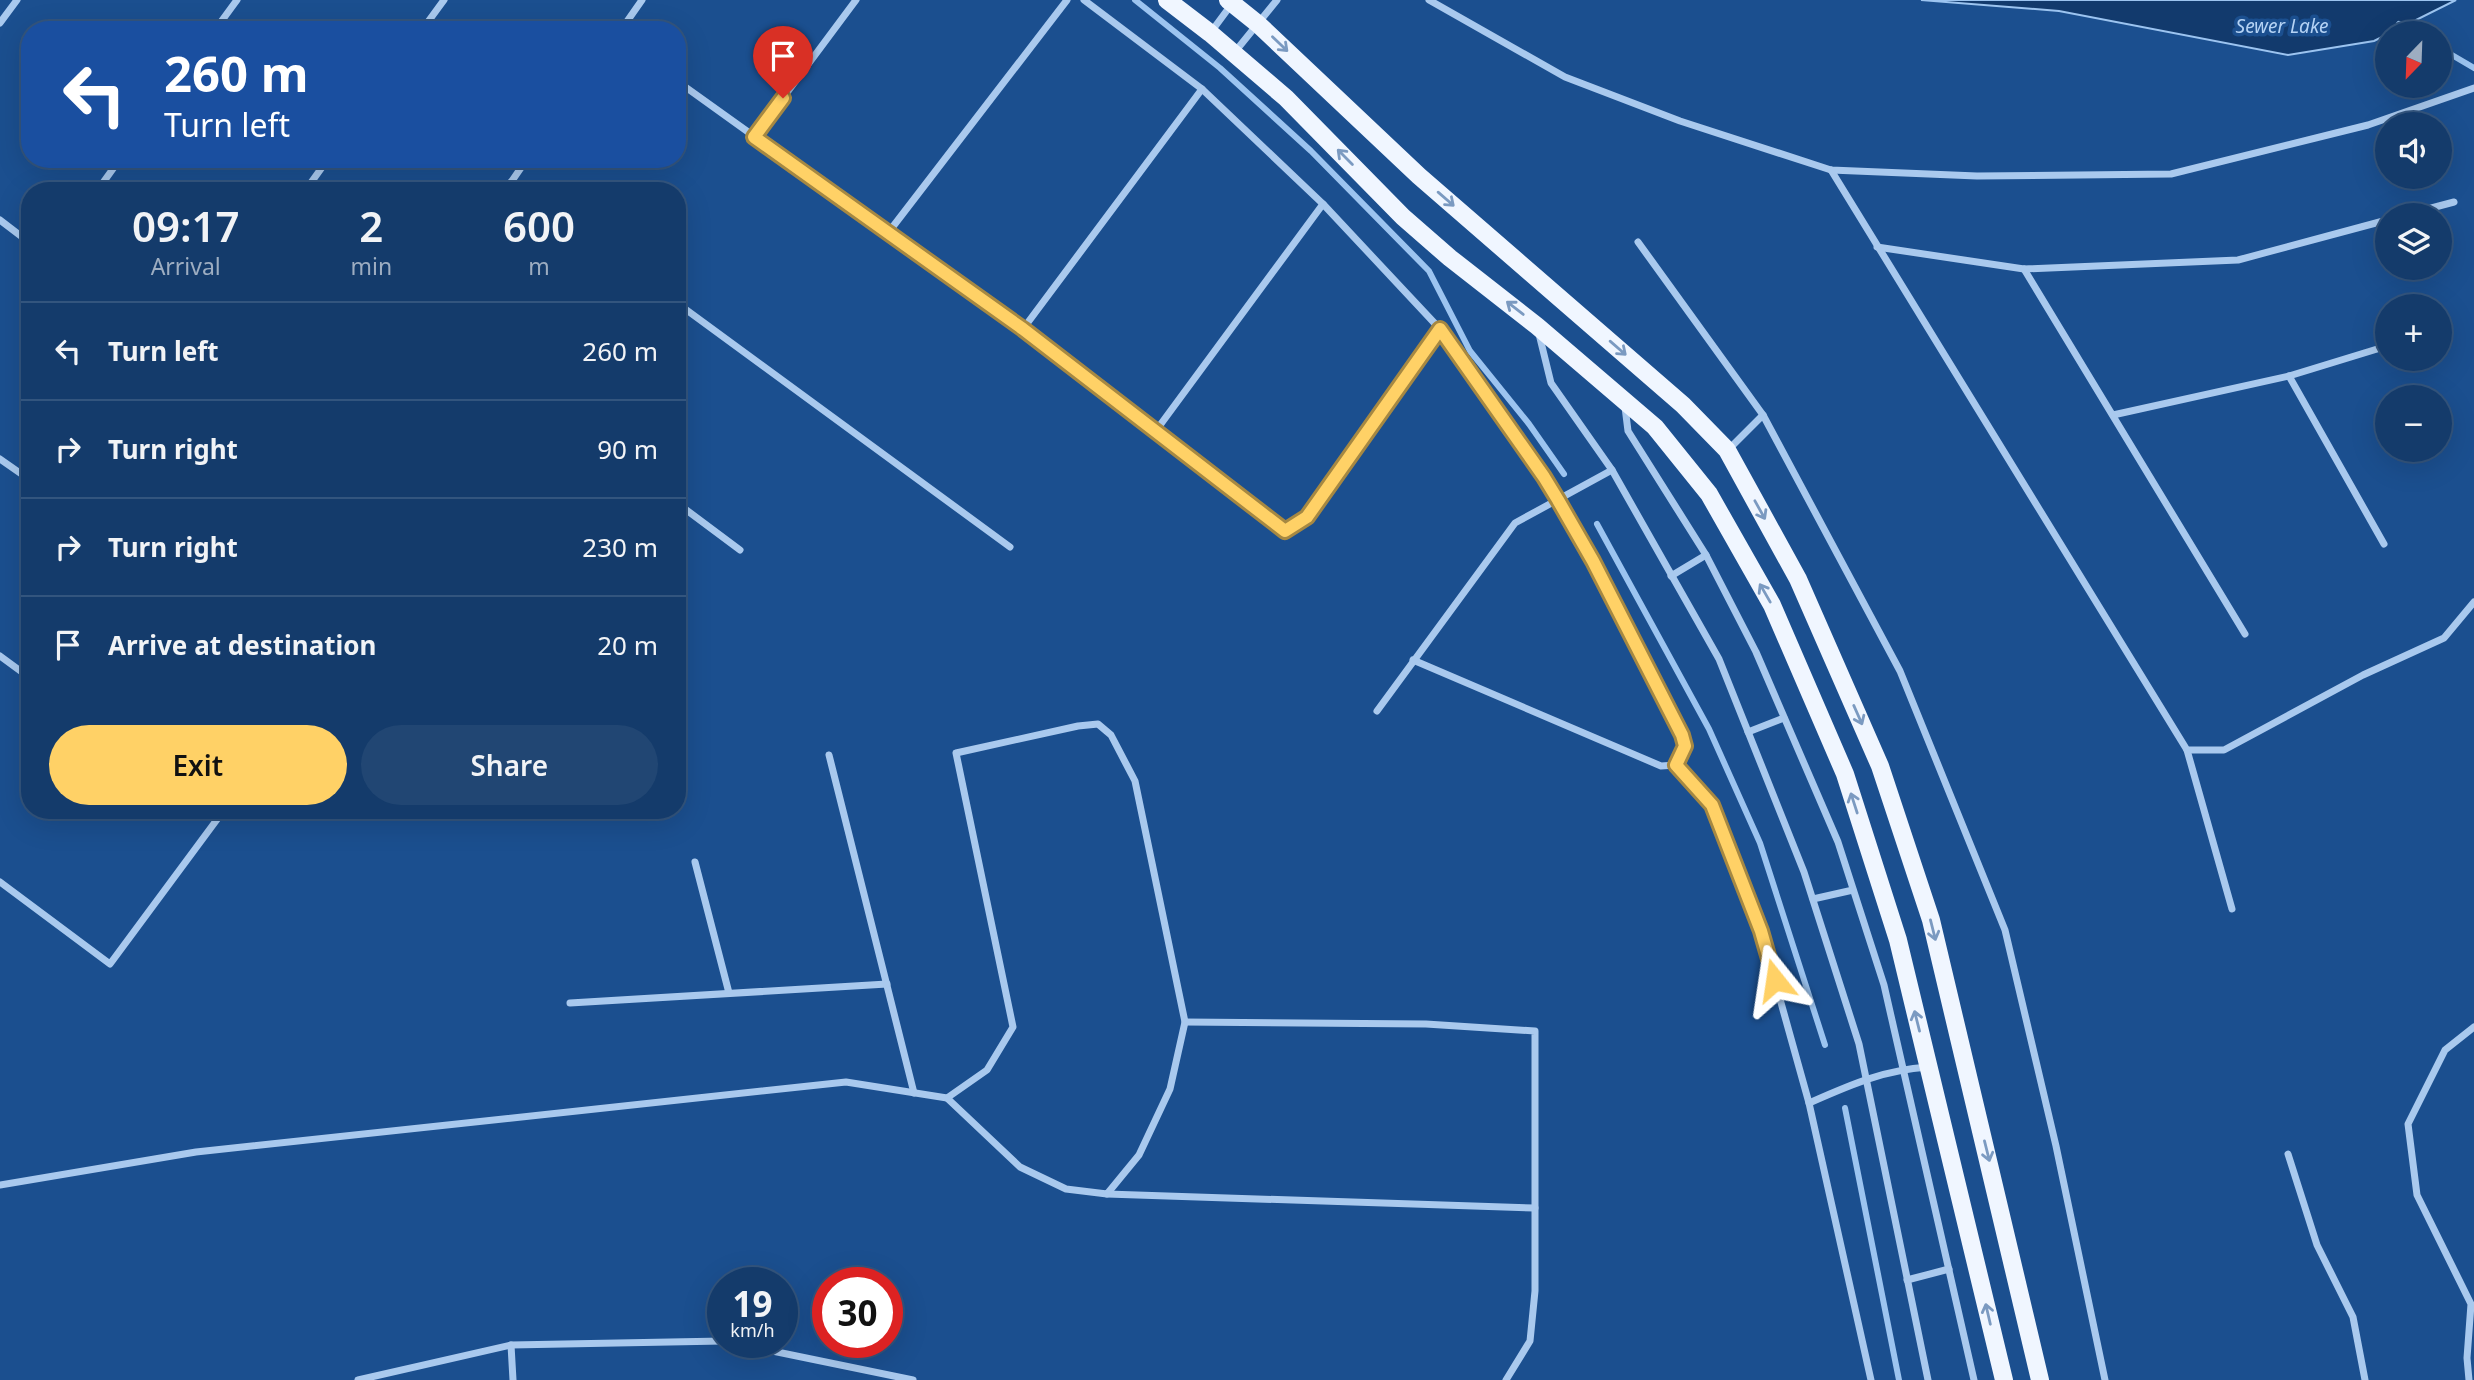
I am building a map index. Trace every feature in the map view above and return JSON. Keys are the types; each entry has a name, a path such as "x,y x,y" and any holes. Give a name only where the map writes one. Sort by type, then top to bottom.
{"main road":[{"path":"1167,0 1286,98 1403,217 1655,427 1709,494 1772,605 1845,774 1898,940 2004,1380"},
{"path":"1232,1 1419,176 1673,396 1727,450 1798,579 1884,779 1931,920 2040,1380"}],"street":[{"path":"0,23 17,0"},
{"path":"222,21 237,0"},
{"path":"429,21 444,0"},
{"path":"627,21 642,0"},
{"path":"754,137 856,0"},
{"path":"888,233 1068,0"},
{"path":"1084,0 1202,89 1323,204 1440,329 1544,477 1593,561 1682,735 1685,746 1676,765"},
{"path":"1234,53 1277,0"},
{"path":"1429,0 1565,77 1680,121 1831,170 1977,176 2171,174 2368,125 2474,88"},
{"path":"1210,33 1232,1"},
{"path":"686,88 1023,329 1285,531 1307,517 1440,329"},
{"path":"1023,329 1202,89"},
{"path":"511,182 521,168"},
{"path":"1831,170 2187,750 2232,909"},
{"path":"1155,432 1323,204"},
{"path":"0,220 21,236"},
{"path":"1877,247 2024,269 2238,260 2375,223"},
{"path":"1638,242 1763,415 1900,671 2005,930 2056,1146 2105,1380"},
{"path":"2024,269 2245,634"},
{"path":"686,310 1010,547"},
{"path":"1537,326 1551,383 1612,470 1719,659 1804,872 1859,1044 1928,1380"},
{"path":"2113,415 2289,376 2375,350"},
{"path":"2289,376 2384,544"},
{"path":"1624,399 1628,431 1706,555 1756,652 1838,842 1884,985 1974,1380"},
{"path":"1727,450 1763,415"},
{"path":"0,458 21,473"},
{"path":"1377,711 1515,523 1612,470"},
{"path":"686,510 740,550"},
{"path":"1671,576 1706,555"},
{"path":"2187,750 2224,750 2362,675 2444,638 2474,602"},
{"path":"0,656 21,671"},
{"path":"1413,660 1661,766 1676,765"},
{"path":"1748,732 1784,718"},
{"path":"947,1098 987,1070 1013,1027 956,753 1098,724 1111,734 1135,781 1185,1021 1170,1089 1139,1155 1107,1194"},
{"path":"829,755 914,1093"},
{"path":"1676,765 1712,805 1761,931 1809,1103 1871,1380"},
{"path":"0,882 110,964 218,819"},
{"path":"695,862 729,993"},
{"path":"1812,899 1853,890"},
{"path":"570,1003 887,984"},
{"path":"1185,1021 1426,1024 1535,1031 1535,1291 1530,1341 1506,1380"},
{"path":"2469,1380 2467,1358 2473,1304 2417,1195 2408,1124 2445,1049 2474,1027"},
{"path":"1809,1103 1866,1078 1904,1069 1929,1068"},
{"path":"0,1185 196,1152 846,1082 947,1098 1020,1167 1066,1189 1107,1194 1535,1208"},
{"path":"2288,1154 2317,1245 2353,1317 2365,1380"},
{"path":"1907,1280 1949,1269"},
{"path":"358,1380 511,1345 707,1341"},
{"path":"511,1345 513,1380"},
{"path":"798,1356 913,1380"}],"water":[{"name":"Sewer Lake","path":"1921,0 2456,0 2414,21 2375,21 2374,41 2288,55 2059,11"}],"waterway":[{"path":"1135,0 1220,68 1311,151 1429,271 1470,351 1529,424 1564,474"},
{"path":"2452,55 2474,68"},
{"path":"1597,524 1709,729 1760,843 1825,1045"},
{"path":"1845,1108 1899,1380"}],"route":[{"path":"783,98 754,137 1023,329 1285,531 1307,517 1440,329 1544,477 1593,561 1682,735 1685,746 1676,765 1712,805 1761,931 1775,980"}]}
